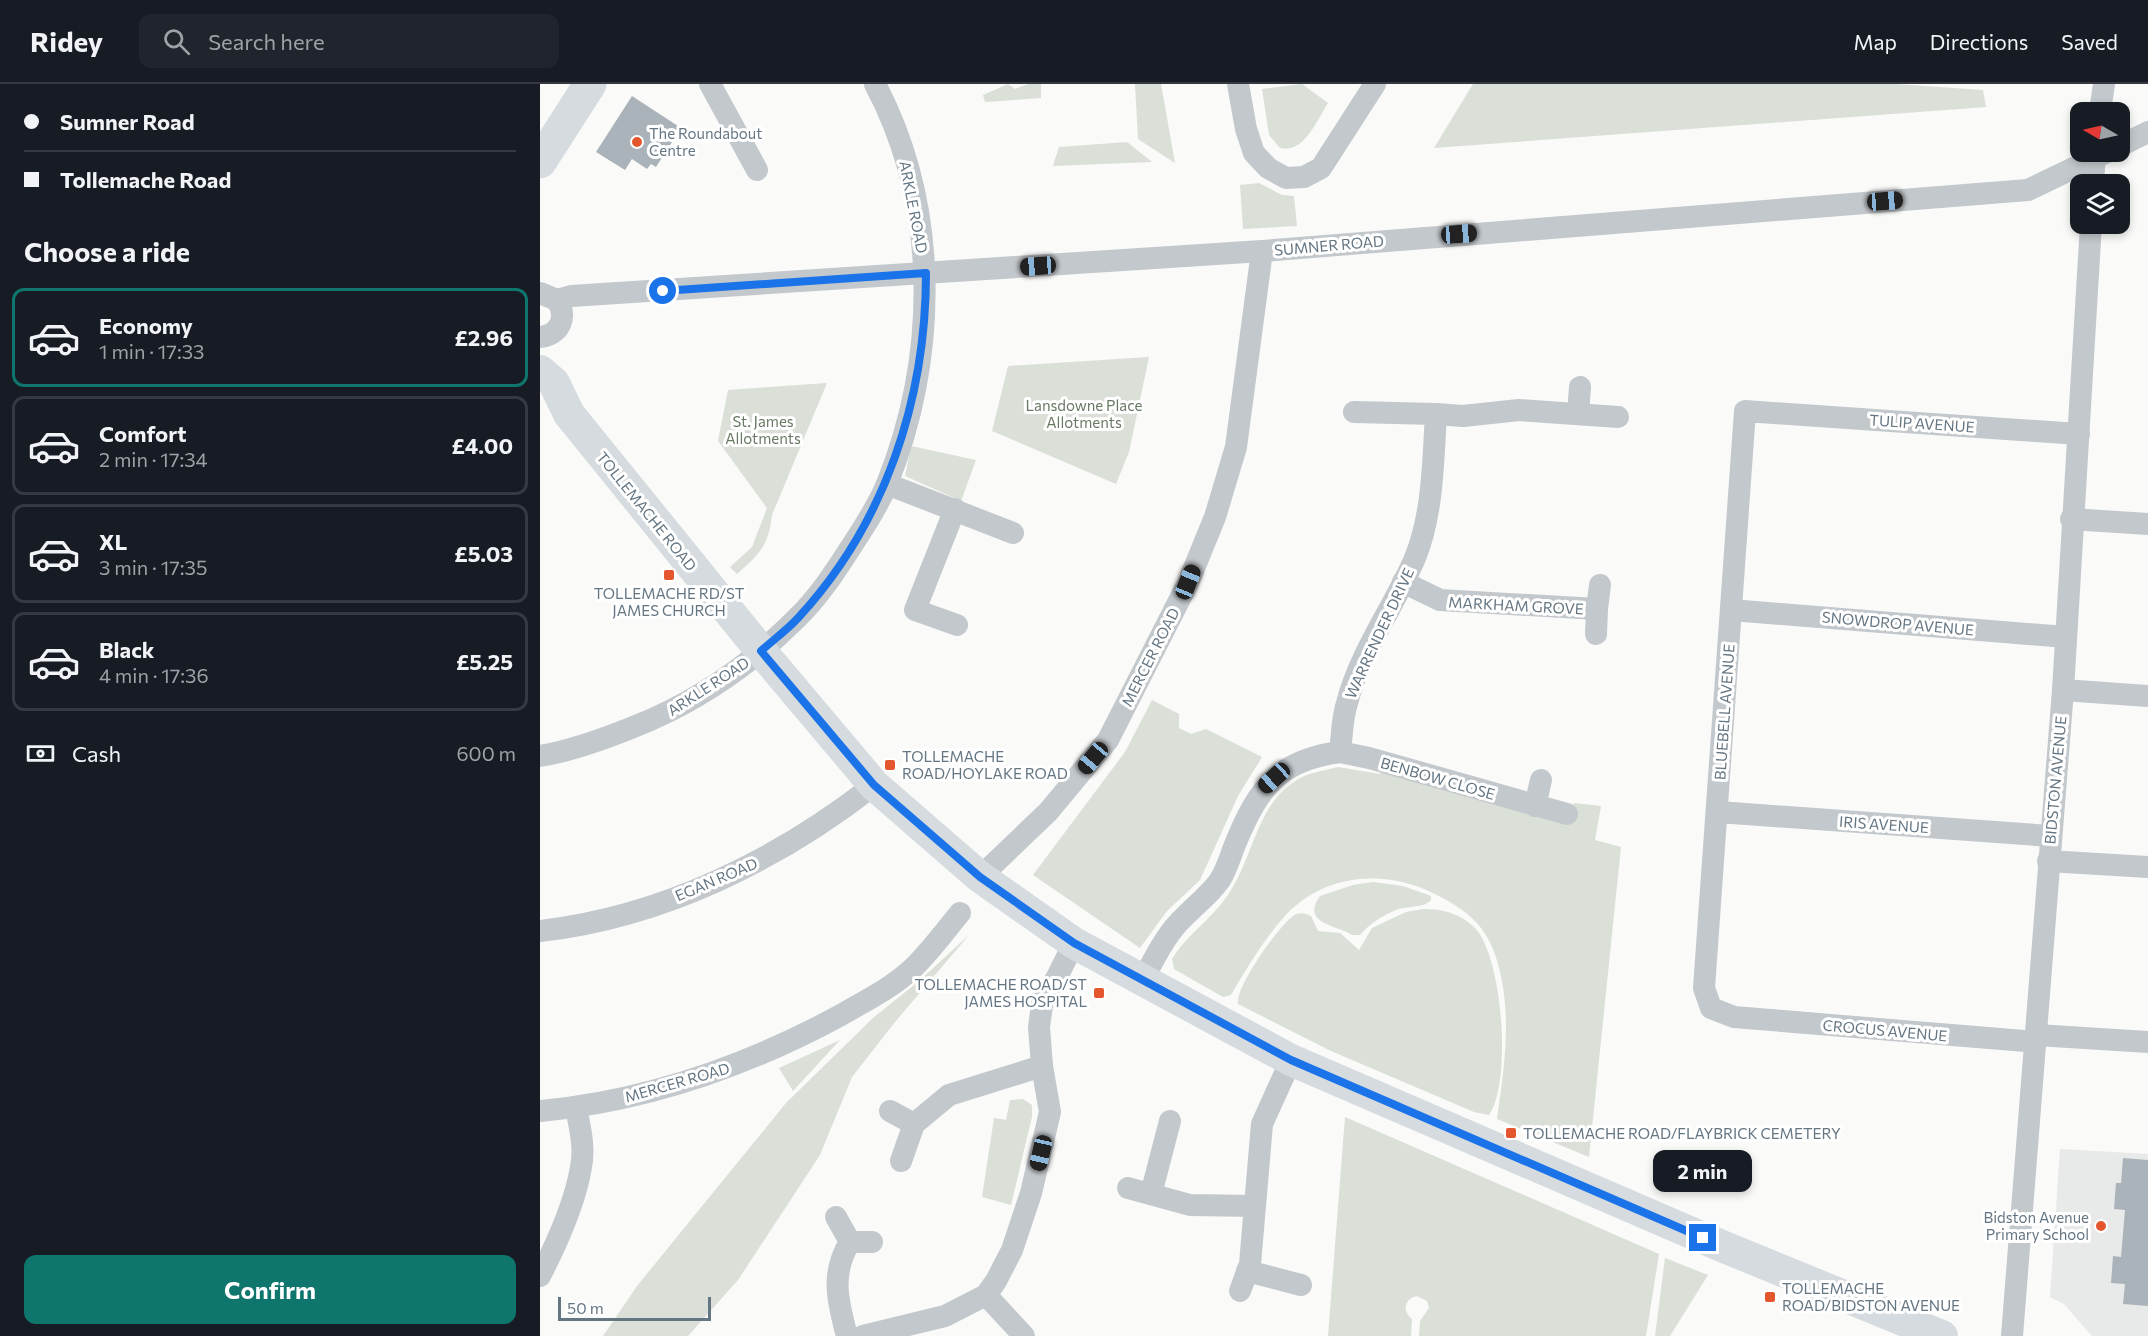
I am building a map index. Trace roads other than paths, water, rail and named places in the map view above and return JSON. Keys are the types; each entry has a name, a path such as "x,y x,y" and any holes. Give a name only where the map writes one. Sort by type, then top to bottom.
{"main road":[{"path":"540,162 554,145 568,117 590,84"},
{"path":"540,145 568,117"}],"street":[{"path":"710,84 757,170"},
{"name":"ARKLE ROAD","path":"540,756 588,745 669,713 712,687 761,651 797,619 834,573 872,513 886,484 912,405 926,308 926,273 909,168 897,130 875,84"},
{"path":"1238,84 1246,129 1254,153 1268,168 1286,178 1304,177 1321,168 1375,84"},
{"path":"2101,102 2104,84"},
{"path":"2130,141 2148,132"},
{"name":"SUMNER ROAD","path":"548,297 1262,251 2028,190 2082,162"},
{"name":"BIDSTON AVENUE","path":"2012,1336 2063,690 2071,519 2079,434 2090,234"},
{"name":"MERCER ROAD","path":"980,877 1047,812 1108,740 1188,582 1215,517 1236,447 1262,251"},
{"name":"SUMNER ROAD","path":"540,337 553,334 562,322 561,307 548,297"},
{"name":"TOLLEMACHE ROAD","path":"540,371 554,383 569,414 761,651 874,785 980,877 1074,943 1291,1060 1724,1247 1942,1336"},
{"path":"1578,414 1580,387"},
{"name":"TOLLEMACHE ROAD","path":"540,394 569,414"},
{"path":"1354,412 1463,416 1519,410 1618,417"},
{"name":"BLUEBELL AVENUE","path":"1734,1017 1711,1008 1704,988 1745,411 1764,412"},
{"name":"TULIP AVENUE","path":"1764,412 2079,434"},
{"name":"WARRENDER DRIVE","path":"1340,752 1346,704 1354,680 1403,582 1424,531 1431,481 1436,414"},
{"path":"886,484 1013,533"},
{"path":"955,509 915,610 957,625"},
{"path":"2071,519 2148,524"},
{"name":"MARKHAM GROVE","path":"1403,582 1440,600 1597,609"},
{"name":"MARKHAM GROVE","path":"1596,634 1600,585"},
{"name":"SNOWDROP AVENUE","path":"1731,610 2066,637"},
{"path":"2063,690 2148,696"},
{"path":"1142,981 1170,932 1204,900 1222,877 1246,817 1263,788 1286,767 1315,755 1340,752"},
{"name":"BENBOW CLOSE","path":"1340,752 1369,758 1567,814"},
{"path":"1535,806 1541,780"},
{"name":"EGAN ROAD","path":"540,931 628,914 717,882 817,828 874,785"},
{"name":"IRIS AVENUE","path":"1718,812 2050,836"},
{"path":"2048,861 2148,867"},
{"name":"MERCER ROAD","path":"540,1111 576,1108 689,1082 739,1064 808,1033 871,998 913,968 960,913"},
{"path":"863,1336 903,1331 945,1316 986,1295 1012,1250 1031,1193 1050,1112 1042,1066 1039,1027 1043,998 1056,979 1074,943"},
{"name":"CROCUS AVENUE","path":"1734,1017 2036,1039 2148,1042"},
{"path":"1291,1060 1262,1124 1254,1206 1243,1281 1301,1285"},
{"path":"901,1161 914,1124 949,1095 1042,1066"},
{"path":"540,1276 565,1219 581,1167 582,1137 576,1108"},
{"path":"890,1111 914,1124"},
{"path":"1151,1194 1170,1121"},
{"path":"1128,1188 1190,1205 1254,1206"},
{"path":"836,1217 861,1242 839,1265 836,1287 847,1336"},
{"path":"986,1295 1024,1336"}],"place":[{"name":"The Roundabout Centre","path":"637,142"},
{"name":"TOLLEMACHE RD/ST JAMES CHURCH","path":"669,575"},
{"name":"TOLLEMACHE ROAD/HOYLAKE ROAD","path":"890,765"},
{"name":"TOLLEMACHE ROAD/ST JAMES HOSPITAL","path":"1099,993"},
{"name":"TOLLEMACHE ROAD/FLAYBRICK CEMETERY","path":"1511,1133"},
{"name":"Bidston Avenue Primary School","path":"2101,1226"},
{"name":"TOLLEMACHE ROAD/BIDSTON AVENUE","path":"1770,1297"}],"park label":[{"name":"Lansdowne Place Allotments","path":"1084,414"},
{"name":"St. James Allotments","path":"763,430"}]}
